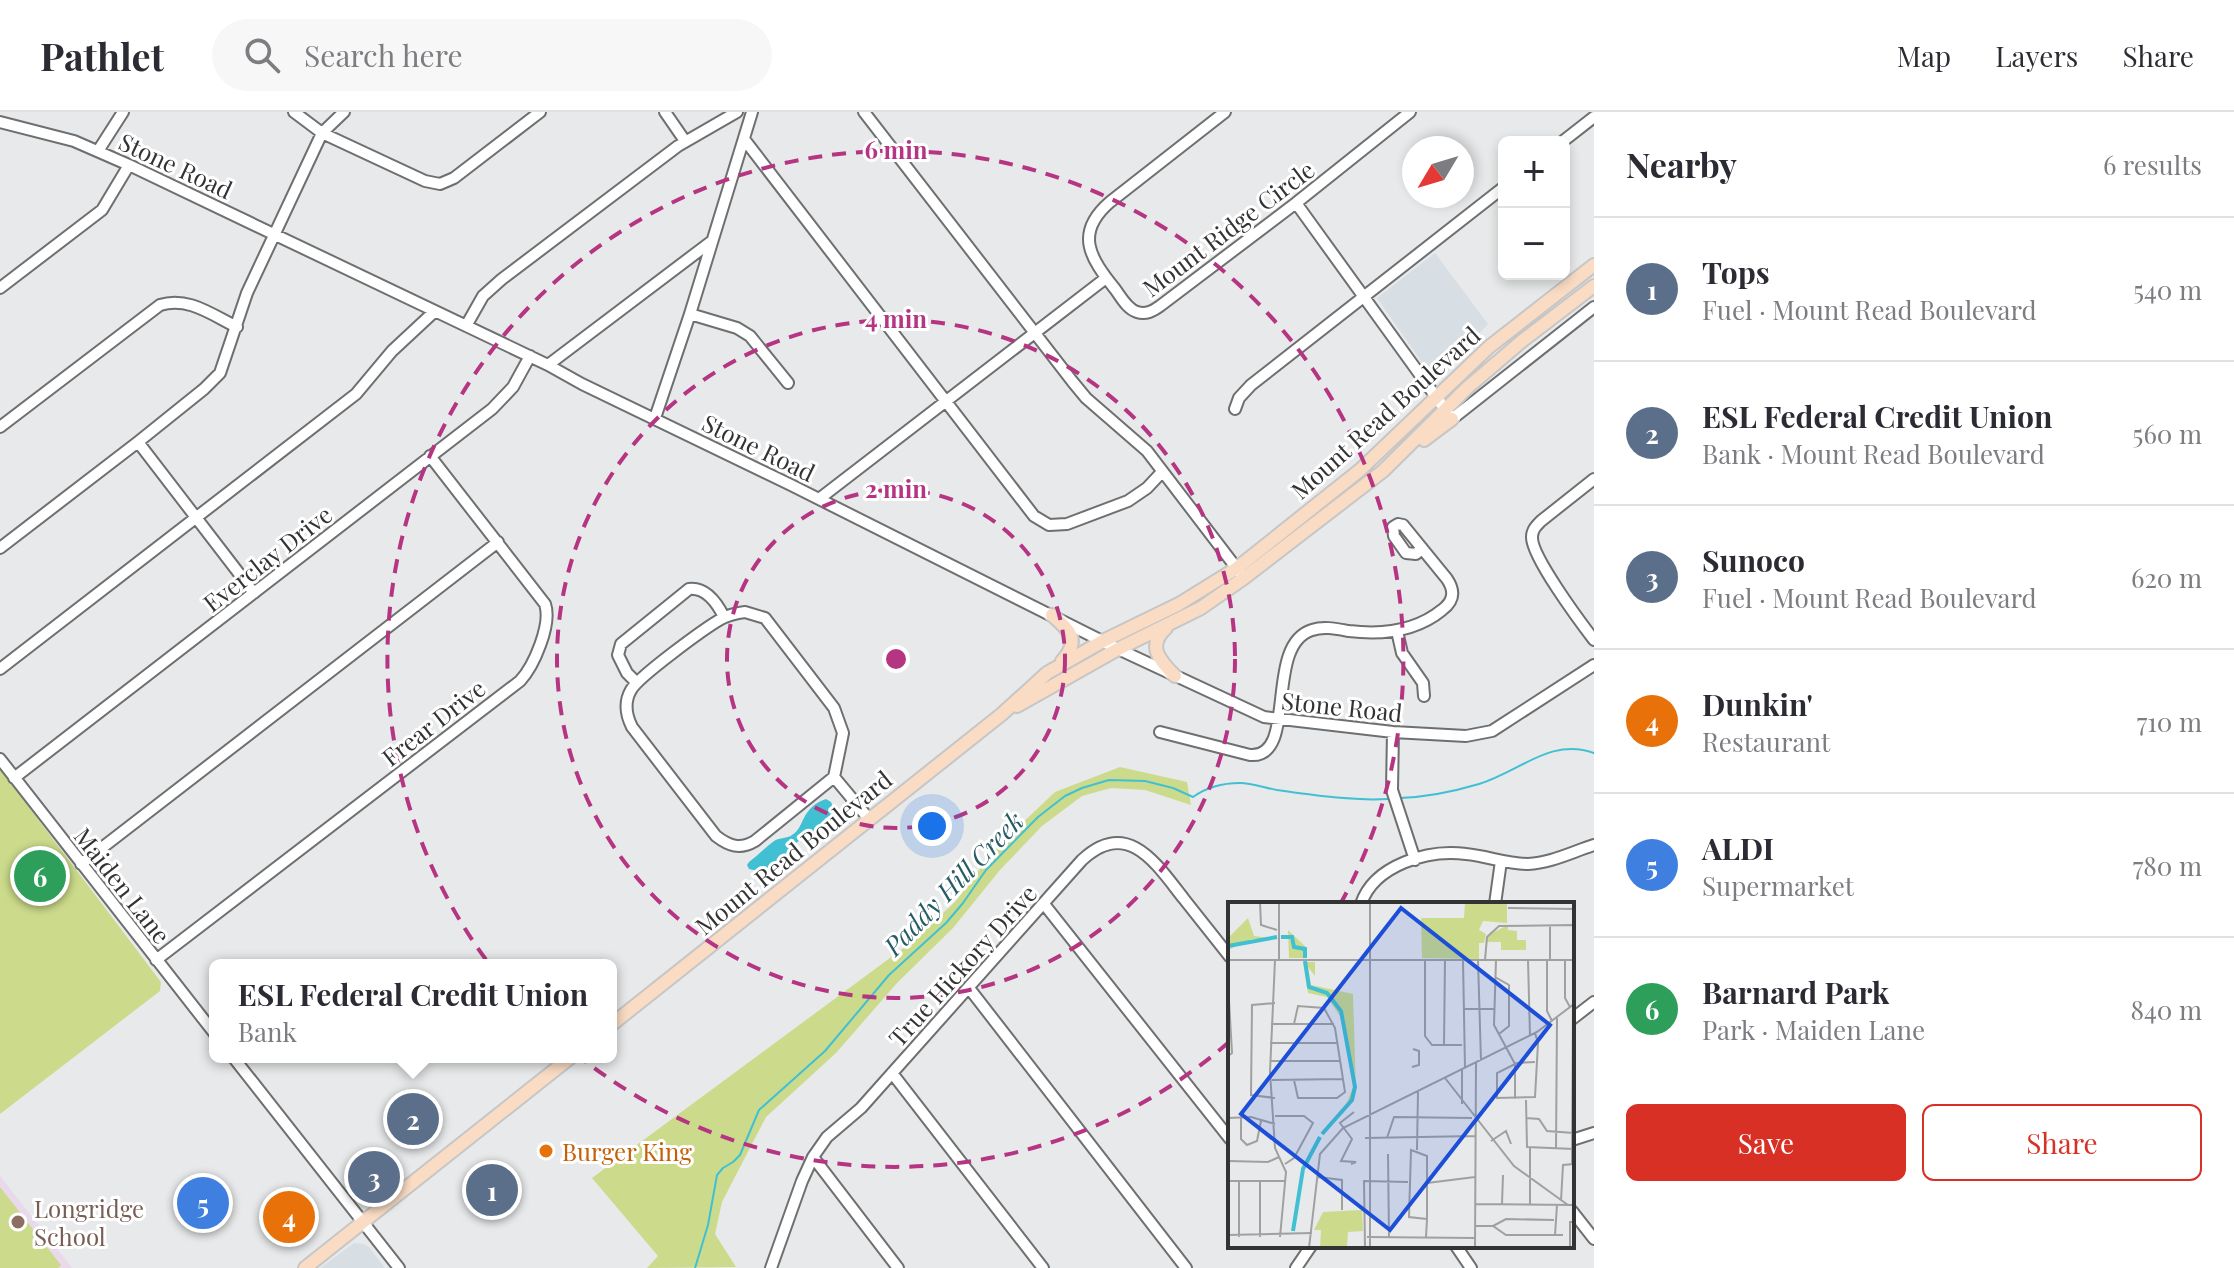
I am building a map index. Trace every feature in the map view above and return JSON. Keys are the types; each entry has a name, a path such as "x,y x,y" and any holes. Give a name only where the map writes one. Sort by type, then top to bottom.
{"main road":[{"name":"Mount Read Boulevard","path":"1002,714 1118,649 1201,608 1360,470 1489,347 1594,265"},
{"name":"Mount Read Boulevard","path":"617,1020 1002,714 1054,668 1241,573 1383,471 1449,414 1467,388 1594,286"},
{"path":"1052,615 1068,631 1072,640 1069,653 1054,668"},
{"path":"1171,623 1158,636 1156,646 1162,663 1175,676"},
{"path":"305,1268 563,1063"}],"street":[{"path":"98,151 123,112"},
{"path":"294,112 322,133 425,181 440,184 460,174 540,112"},
{"path":"0,548 214,380 225,364 247,293 322,133 344,112"},
{"path":"665,112 685,141"},
{"path":"466,326 483,296 502,279 685,141 737,112"},
{"path":"655,418 752,112"},
{"path":"864,112 1086,398 1137,441 1241,573"},
{"name":"Mount Ridge Circle","path":"1225,112 1100,211 1093,221 1088,240 1092,257 1131,309 1142,313 1153,311 1410,112"},
{"path":"1570,136 1594,117"},
{"name":"Stone Road","path":"0,122 74,141 129,165 530,356 1118,649 1264,717 1393,732 1466,736 1484,733 1501,725 1594,665"},
{"path":"744,139 1034,516 1049,525 1067,524 1128,501 1147,488 1162,472"},
{"path":"0,288 102,210 129,165"},
{"path":"1235,409 1239,398 1251,385 1498,192"},
{"path":"1296,203 1449,414"},
{"path":"548,365 713,240"},
{"path":"819,499 1106,278"},
{"path":"0,427 160,305 170,302 190,304 237,327"},
{"name":"Mount Read Boulevard","path":"1449,414 1594,307"},
{"path":"0,669 356,394 392,351 435,311"},
{"path":"690,314 737,328 750,336 788,383"},
{"name":"Everclay Drive","path":"14,778 502,399 513,387 530,356"},
{"path":"138,442 254,593"},
{"name":"Frear Drive","path":"156,960 525,676 546,629 547,609 541,597 430,456"},
{"path":"1594,479 1541,521 1532,537 1535,549 1569,608 1594,640"},
{"path":"81,864 498,542"},
{"path":"1160,732 1259,755 1270,747 1278,720 1287,660 1292,646 1301,636 1326,628 1372,633 1397,631 1435,616 1448,606 1453,596 1451,584 1422,548"},
{"path":"636,682 622,664 618,649 627,638 689,589 701,589 714,601 724,617"},
{"path":"745,612 765,618 834,708 843,733 834,777 746,847 726,843 710,828 632,727 626,708 627,698 636,682 724,617 745,612"},
{"path":"1397,631 1402,653 1423,683 1424,696"},
{"path":"1393,732 1392,790 1415,860"},
{"name":"Maiden Lane","path":"0,759 209,1026"},
{"path":"834,777 869,819"},
{"name":"True Hickory Drive","path":"771,1268 813,1157 827,1137 861,1108 1094,850 1112,844 1142,850 1155,861 1228,954"},
{"path":"1362,902 1369,887 1381,875 1415,860 1439,854 1454,853 1525,864 1541,863 1594,845"},
{"path":"1495,902 1501,861"},
{"path":"1044,904 1228,1136"},
{"path":"969,988 1186,1268"},
{"path":"1574,1017 1594,1002"},
{"path":"238,1063 399,1268"},
{"path":"892,1073 1043,1268"},
{"path":"1574,1139 1594,1133"},
{"path":"813,1157 898,1268"},
{"path":"1574,1214 1594,1239"},
{"path":"1296,1268 1310,1248"},
{"path":"1457,1248 1471,1268"}],"shaded area":[{"path":"1435,253 1488,324 1435,381 1377,298"},
{"name":"Longridge School","path":"0,1176 72,1268 0,1268"},
{"path":"354,1243 369,1247 385,1268 320,1268"}],"green space":[{"path":"1120,767 1187,782 1191,805 1145,790 1111,788 1082,796 1042,826 1000,870 953,928 897,983 836,1053 766,1117 722,1202 715,1234 736,1267 647,1268 658,1256 592,1178 913,941 956,901 993,851 1055,792"},
{"path":"0,769 161,982 160,991 0,1114"},
{"name":"Longridge School","path":"0,1187 61,1265 58,1268 0,1268"}],"water":[{"path":"826,799 831,802 836,814 827,831 809,835 798,842 767,873 749,869 749,862 774,841 796,832 807,812"}],"waterway":[{"name":"Paddy Hill Creek","path":"1400,798 1440,794 1479,784 1535,758 1564,749 1594,753"},
{"name":"Paddy Hill Creek","path":"695,1268 708,1225 717,1175 740,1155 759,1110 825,1051 889,975 946,923 986,870 1038,817 1065,796 1109,780 1145,781 1193,797 1215,786 1240,783 1332,797 1388,799"}],"place":[{"name":"Barnard Park","path":"40,876"},
{"name":"ESL Federal Credit Union","path":"413,1119"},
{"name":"Burger King","path":"546,1151"},
{"name":"Sunoco","path":"374,1177"},
{"name":"Tops","path":"492,1190"},
{"name":"ALDI","path":"203,1203"},
{"name":"Dunkin'","path":"289,1217"},
{"name":"Longridge School","path":"18,1222"}]}
